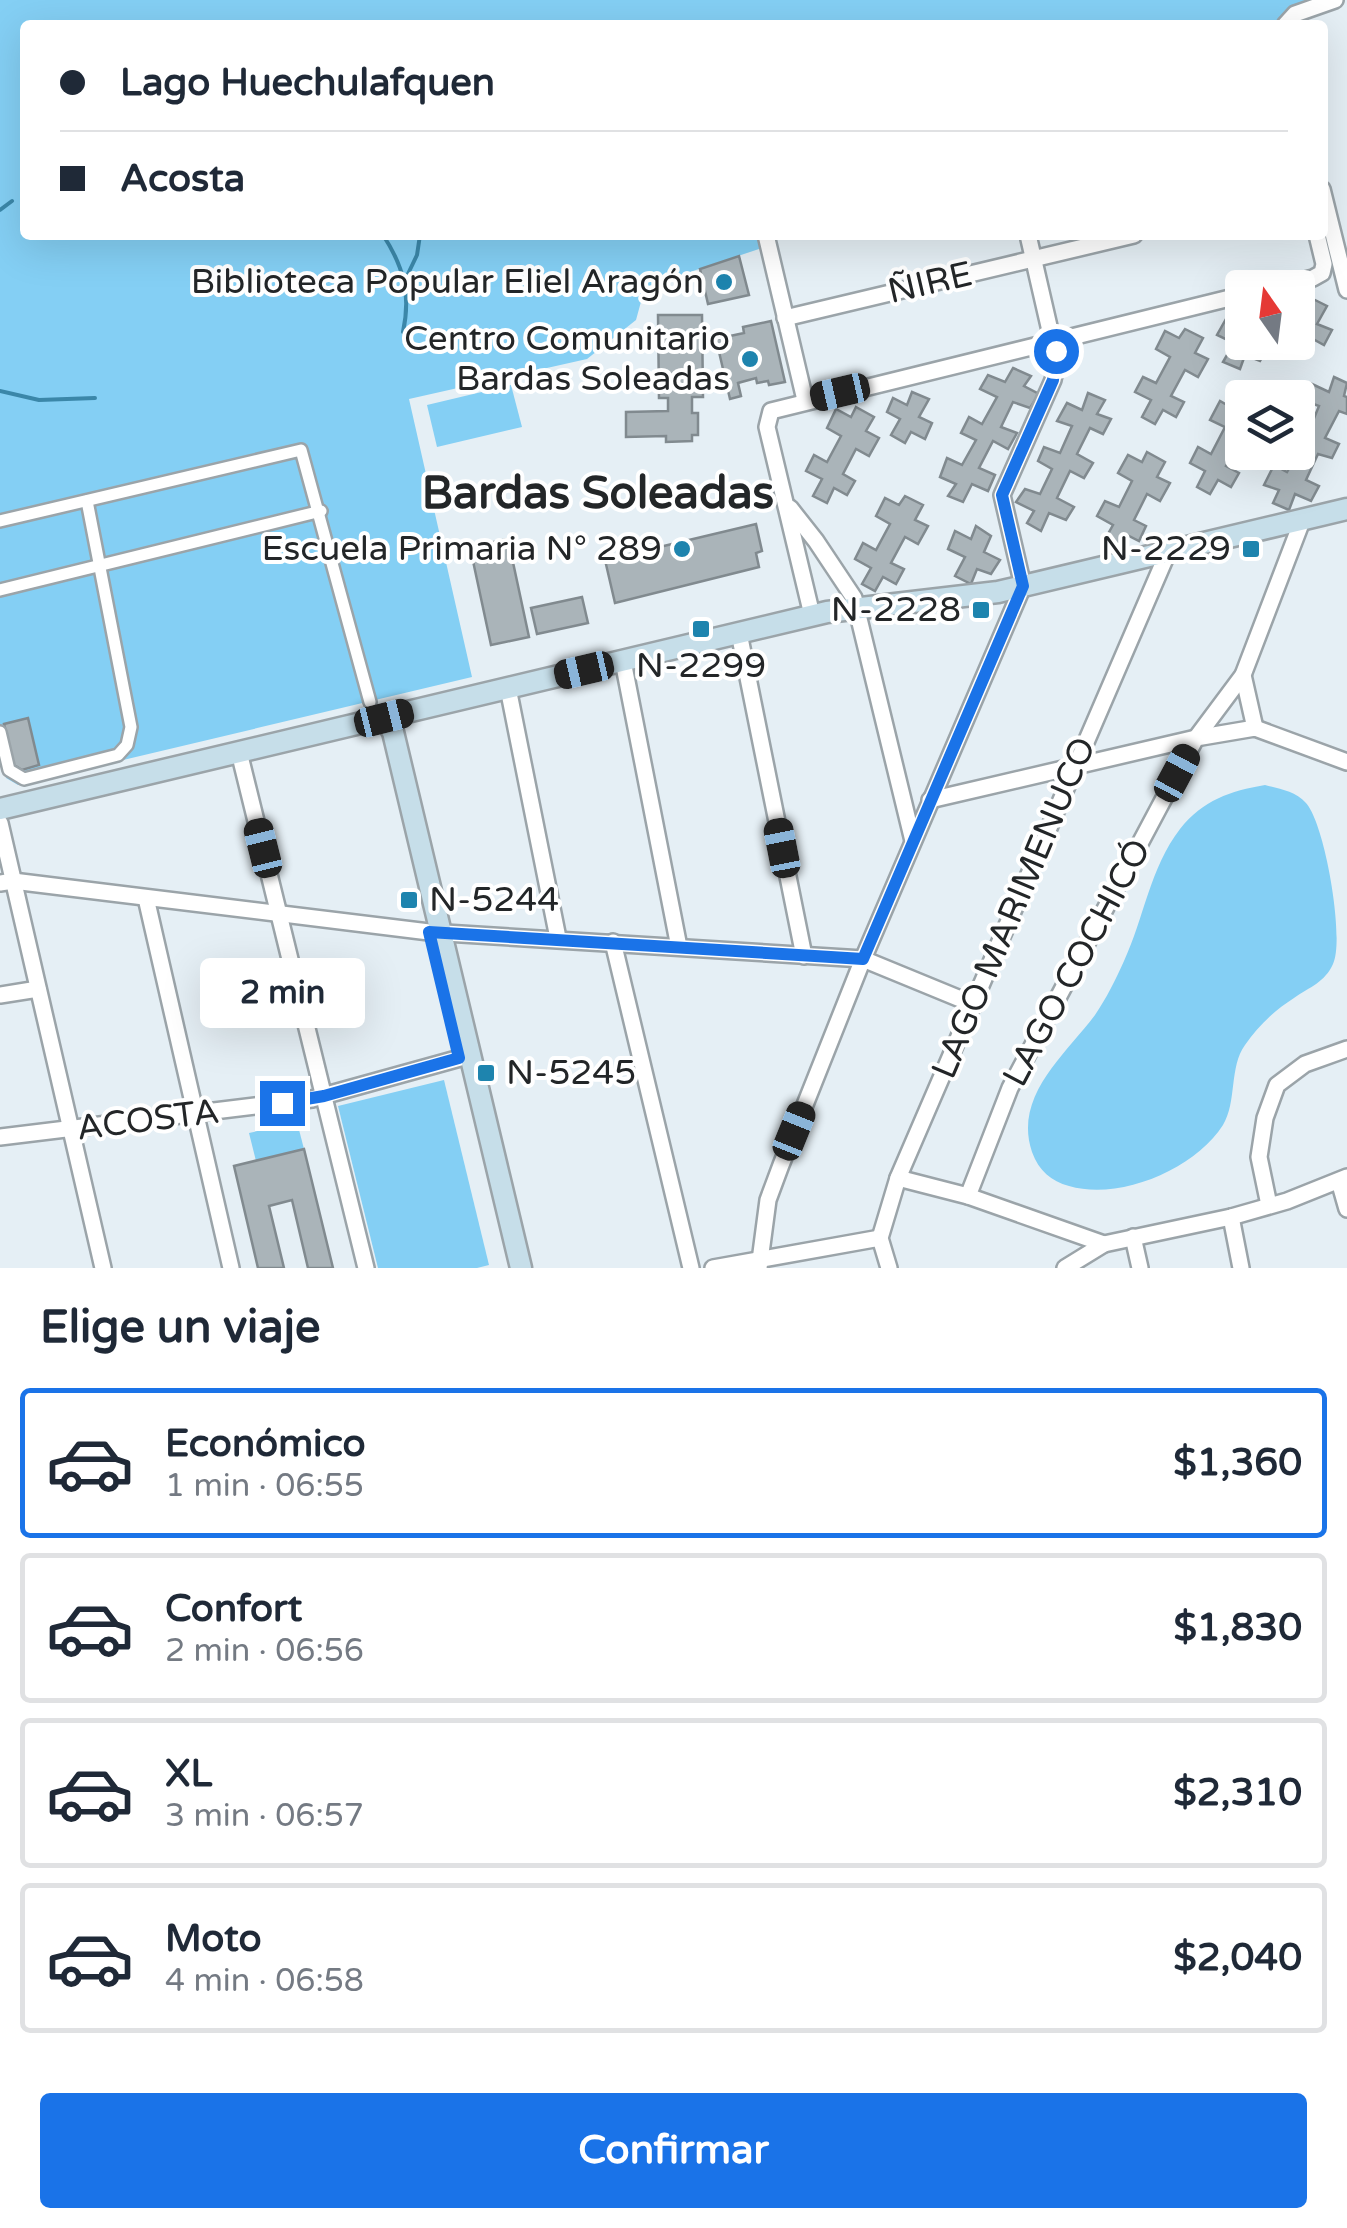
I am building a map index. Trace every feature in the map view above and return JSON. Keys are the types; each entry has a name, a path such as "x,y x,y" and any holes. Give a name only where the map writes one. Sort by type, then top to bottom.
{"main road":[{"path":"0,809 239,752 377,710 508,688 857,607 963,598 1023,586 1347,509"},
{"path":"377,710 394,732 510,1268"},
{"path":"465,1057 522,1268"}],"street":[{"path":"1290,20 1295,14 1335,0"},
{"path":"1328,205 1341,240 1347,290"},
{"path":"769,240 804,400"},
{"path":"759,1264 768,1200 863,959 1023,586 1002,495 1053,380 1057,361 1029,240"},
{"name":"ÑIRE","path":"785,318 1113,240"},
{"path":"1315,277 1322,272 1324,264 1318,240"},
{"path":"812,616 767,427 768,415 775,407 1225,299"},
{"path":"0,521 301,450 377,710"},
{"path":"0,732 9,770 24,779 118,754 127,745 132,727 87,500"},
{"path":"786,504 847,585 857,607 913,841"},
{"path":"0,590 320,511"},
{"name":"LAGO COCHICÓ","path":"968,1196 1010,1088 1196,738 1243,675 1302,521"},
{"name":"LAGO MARIMENUCO","path":"880,1238 898,1178 1168,552"},
{"path":"739,633 804,956"},
{"path":"623,661 680,947"},
{"path":"1243,675 1255,728"},
{"path":"508,688 558,938"},
{"path":"930,800 1255,728 1347,762"},
{"path":"239,752 366,1268"},
{"path":"0,824 7,882 38,988 103,1268"},
{"path":"7,882 435,932 863,959 975,1005"},
{"path":"146,898 231,1268"},
{"path":"613,942 691,1268"},
{"path":"0,995 38,988"},
{"path":"1269,1205 1258,1157 1265,1118 1277,1085 1304,1064 1347,1048"},
{"name":"ACOSTA","path":"0,1137 324,1096 465,1057"},
{"path":"898,1178 968,1196 1104,1244"},
{"path":"1065,1268 1104,1244 1231,1217 1343,1179 1347,1209"},
{"path":"1231,1217 1241,1268"},
{"path":"1133,1237 1140,1268"},
{"path":"713,1268 759,1264 880,1238 889,1268"}],"shaded area":[{"path":"0,0 1314,0 1285,11 1280,20 20,20 20,240 760,240 762,248 645,287 636,320 587,359 409,399 472,677 18,785 6,778 0,752"},
{"path":"511,385 522,427 437,447 427,405"},
{"path":"1265,785 1287,791 1306,803 1320,834 1337,931 1330,970 1280,1008 1250,1038 1240,1054 1223,1125 1194,1155 1155,1178 1133,1185 1089,1189 1057,1181 1042,1170 1032,1152 1028,1132 1036,1094 1107,996 1131,945 1161,860 1180,829 1218,798"},
{"path":"444,1080 489,1265 378,1268 338,1106"},
{"path":"297,1122 304,1149 256,1161 249,1133"}],"building":[{"name":"Biblioteca Popular Eliel Aragón","path":"739,256 749,295 708,304 700,269"},
{"path":"1315,300 1327,306 1317,324 1332,330 1324,345 1315,340"},
{"path":"658,315 702,315 703,397 692,397 692,413 698,413 698,435 692,435 692,441 666,442 666,436 626,437 626,412 668,411 668,398 659,398"},
{"name":"Centro Comunitario Bardas Soleadas","path":"771,321 785,382 769,385 768,381 757,383 756,378 738,383 741,396 730,399 716,339 744,333 743,327"},
{"path":"1225,321 1225,339 1217,335"},
{"path":"1185,329 1203,338 1195,353 1208,359 1198,377 1185,370 1171,396 1184,402 1176,417 1163,410 1155,424 1142,417 1151,400 1135,392 1143,377 1156,383 1170,357 1156,349 1165,331 1179,338"},
{"path":"1225,359 1243,360 1240,369 1223,362"},
{"path":"1013,368 1031,376 1024,386 1039,394 1030,408 1013,402 1001,427 1017,433 1008,449 993,441 979,468 995,475 988,491 972,484 963,502 948,496 956,484 940,477 947,458 962,465 976,440 961,433 969,417 982,424 997,397 980,389 988,375 1005,382"},
{"path":"1334,377 1347,383 1347,414 1339,411 1325,438 1339,444 1332,458 1318,454 1315,460 1315,416 1319,406 1315,405 1315,385 1329,392"},
{"path":"912,392 929,399 919,417 932,423 925,439 911,432 905,443 891,435 900,419 887,412 893,398 907,405"},
{"path":"1088,393 1105,400 1097,414 1111,419 1103,434 1090,428 1077,454 1093,463 1084,478 1070,471 1057,498 1074,507 1066,520 1049,513 1041,531 1027,523 1034,511 1016,502 1025,489 1040,494 1052,469 1038,461 1044,447 1060,453 1072,426 1057,421 1067,403 1082,410"},
{"path":"1220,401 1225,404 1225,427 1210,420"},
{"path":"856,407 874,417 866,431 879,438 869,456 856,449 843,474 855,481 847,495 834,488 827,503 813,496 822,479 806,471 814,455 827,462 841,436 827,428 836,409 851,417"},
{"path":"1225,427 1225,470 1239,473 1231,487 1218,480 1210,494 1197,487 1205,471 1190,463 1198,447 1211,454"},
{"path":"1147,452 1165,462 1157,477 1170,483 1160,501 1147,494 1134,520 1146,526 1139,541 1125,534 1118,548 1104,541 1113,525 1097,516 1105,501 1119,507 1132,481 1118,473 1128,455 1142,462"},
{"path":"1272,470 1311,470 1306,480 1319,486 1311,501 1295,494 1289,510 1273,503 1279,490 1264,485"},
{"path":"905,496 923,505 915,520 928,526 918,544 905,537 891,563 904,569 896,584 883,577 875,591 862,584 871,568 855,559 863,543 876,550 890,524 876,516 885,498 899,505"},
{"path":"756,524 762,551 756,553 759,567 615,603 605,560"},
{"path":"976,526 991,536 984,552 1000,560 991,574 977,569 971,584 955,576 965,557 948,549 955,531 971,539"},
{"path":"508,539 529,637 491,645 470,547"},
{"path":"582,597 588,623 537,634 531,608"},
{"path":"28,718 39,765 22,770 14,765 4,724"},
{"path":"304,1149 333,1268 308,1268 292,1200 269,1206 284,1268 258,1268 234,1166"}],"waterway":[{"path":"0,210 12,201"},
{"path":"386,240 404,282 403,332"},
{"path":"406,278 419,240"},
{"path":"0,391 39,400 95,398"}],"place":[{"name":"Biblioteca Popular Eliel Aragón","path":"724,282"},
{"name":"Centro Comunitario Bardas Soleadas","path":"750,359"},
{"name":"Escuela Primaria N° 289","path":"682,549"},
{"name":"N-2229","path":"1251,549"},
{"name":"N-2228","path":"981,610"},
{"name":"N-2299","path":"701,629"},
{"name":"N-5244","path":"409,900"},
{"name":"N-5245","path":"486,1073"}],"district":[{"name":"Bardas Soleadas","path":"598,494"}],"route":[{"path":"282,1103 324,1096 459,1058 429,932 863,959 1023,586 1002,495 1053,380 1056,351"}]}
